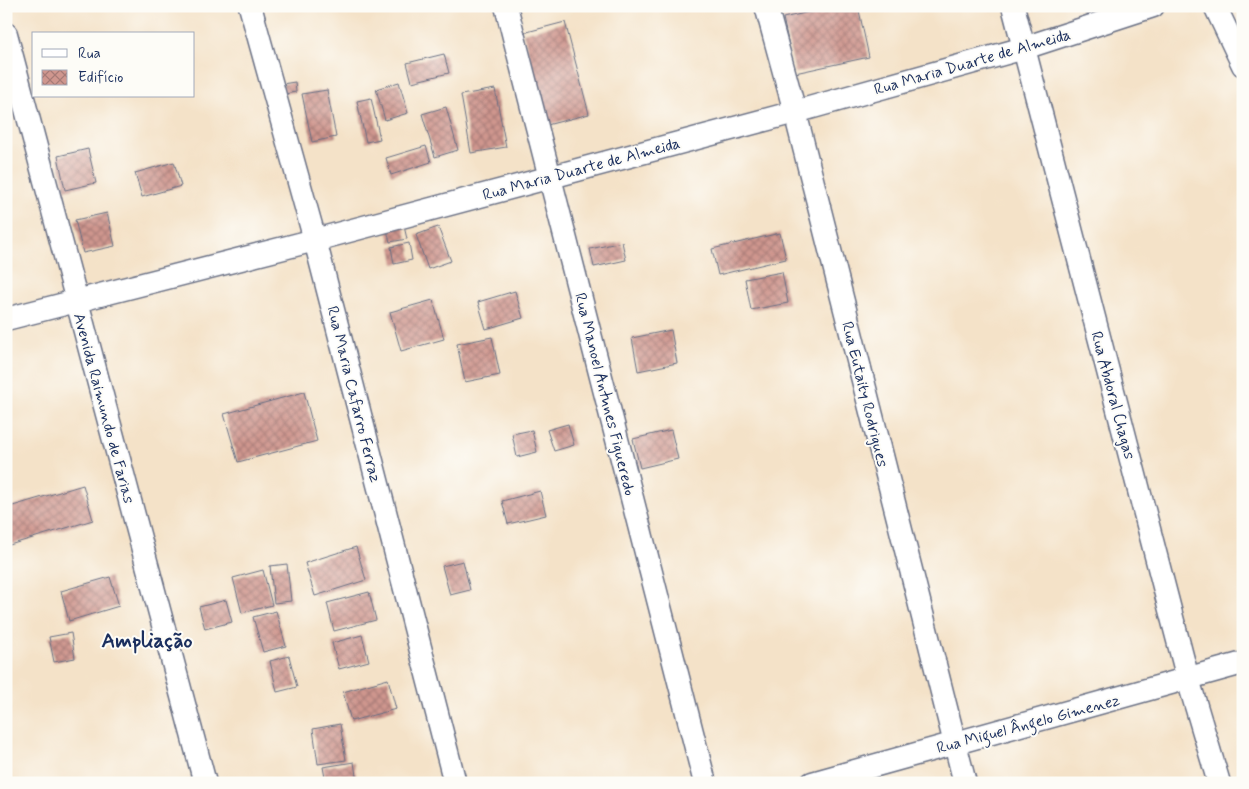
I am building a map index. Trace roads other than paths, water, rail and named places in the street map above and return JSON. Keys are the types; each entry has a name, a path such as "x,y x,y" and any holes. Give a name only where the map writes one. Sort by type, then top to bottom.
{"street":[{"name":"Rua Maria Cafarro Ferraz","path":"250,6 315,240 455,783"},
{"name":"Rua Manoel Antunes Figueredo","path":"506,6 705,783"},
{"name":"Rua Eutaity Rodrigues","path":"766,6 795,112 965,783"},
{"name":"Rua Abdoral Chagas","path":"1013,6 1188,678 1219,783"},
{"name":"Rua Maria Duarte de Almeida","path":"6,319 315,240 795,112 1024,48 1153,6"},
{"path":"1216,6 1243,65"},
{"name":"Avenida Raimundo de Farias","path":"6,34 205,783"},
{"name":"Rua Miguel Ângelo Gimenez","path":"812,783 1243,663"}],"district":[{"name":"Ampliação","path":"147,640"}]}
